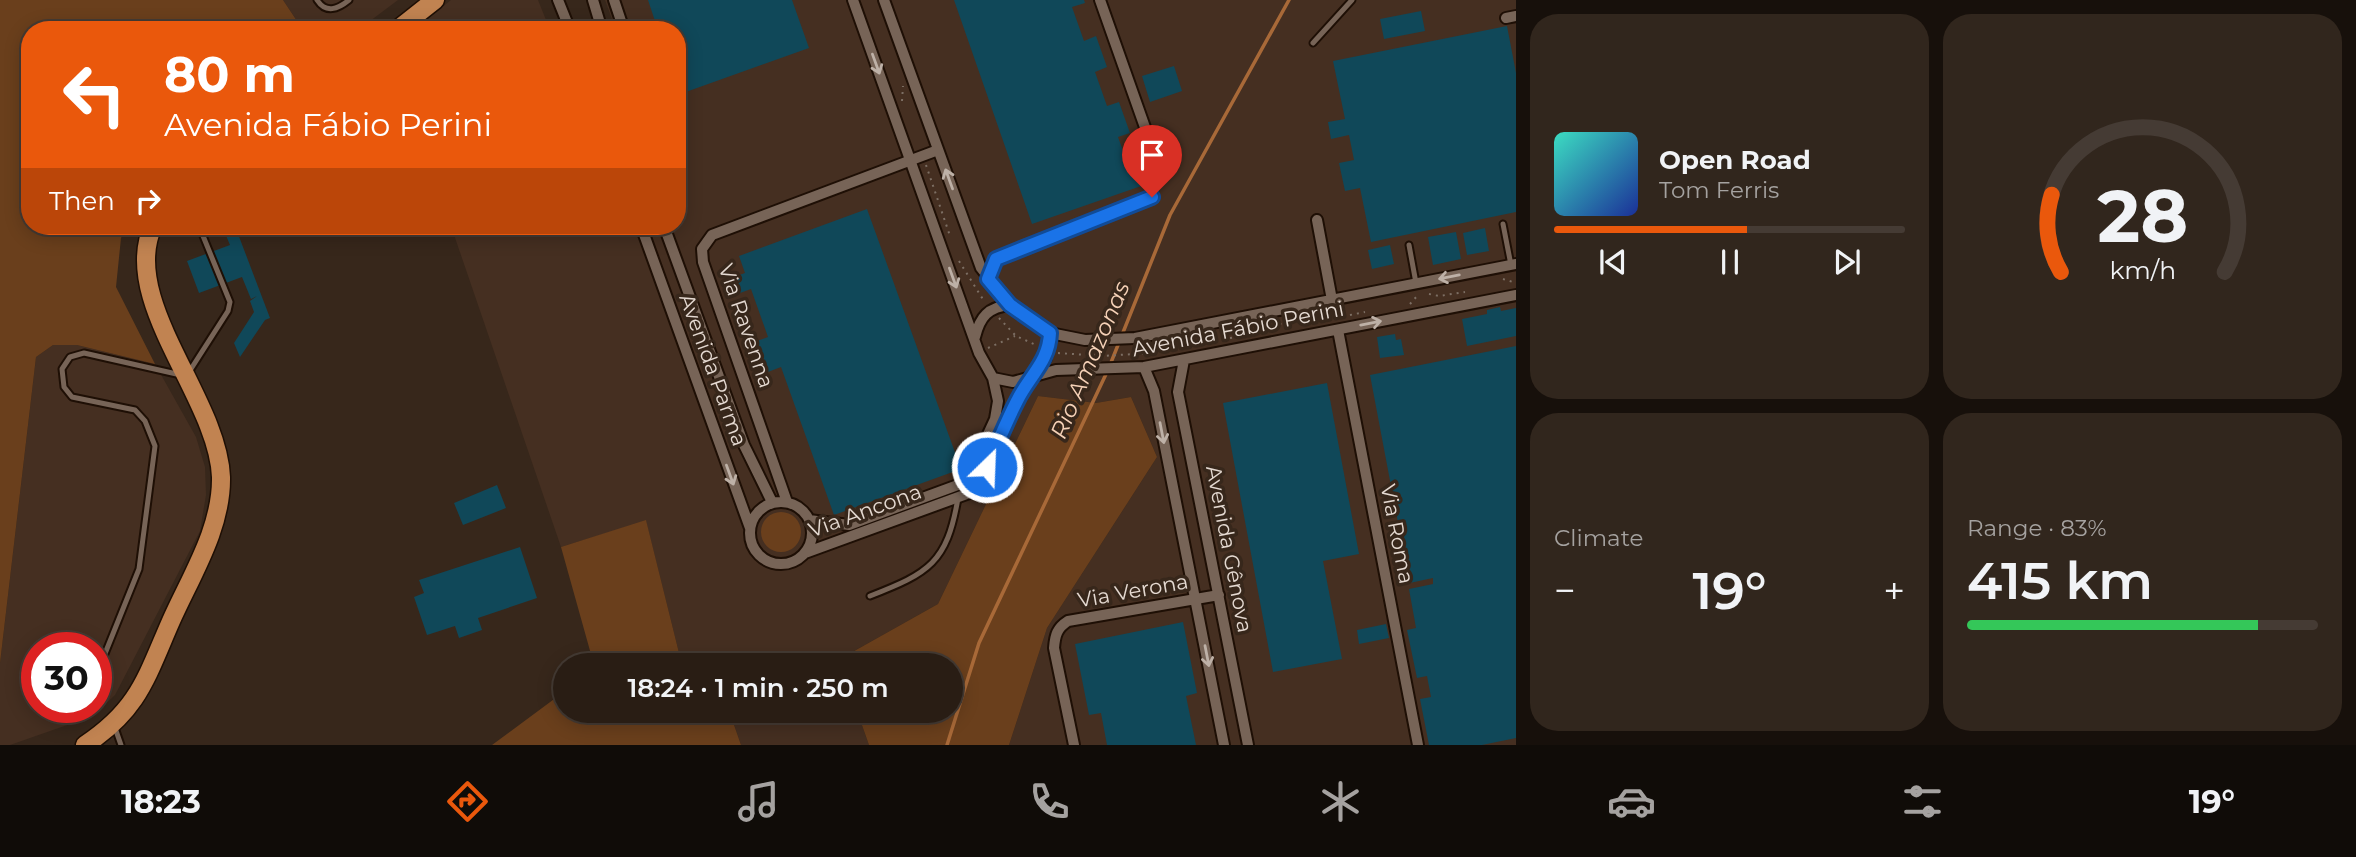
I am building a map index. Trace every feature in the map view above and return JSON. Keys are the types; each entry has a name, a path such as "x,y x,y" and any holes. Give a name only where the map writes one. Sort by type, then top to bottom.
{"main road":[{"path":"408,21 435,0"},
{"path":"85,745 114,725 127,711 147,676 217,514 221,476 219,460 146,277 146,250 150,235"}],"street":[{"path":"558,0 566,21"},
{"path":"593,0 599,21"},
{"path":"614,0 621,21"},
{"path":"853,0 979,353 993,378"},
{"name":"Avenida Fábio Perini","path":"884,0 988,279 1010,305 1050,333 1071,338 1135,338 1513,265"},
{"path":"1100,0 1153,150"},
{"name":"Via Ravenna","path":"787,502 703,262 705,243 712,235 939,150"},
{"path":"1317,220 1332,300"},
{"name":"Avenida Parma","path":"643,235 750,528"},
{"name":"Avenida Parma","path":"669,235 744,444 772,502"},
{"name":"Avenida Fábio Perini","path":"993,378 1013,382 1056,370 1100,371 1144,367 1336,326 1516,295"},
{"path":"975,338 978,326 990,309 1010,305"},
{"name":"Via Roma","path":"1336,326 1418,745"},
{"path":"1032,377 1046,358 1050,333"},
{"name":"Avenida Gênova","path":"1184,360 1178,392 1248,745"},
{"name":"Avenida Gênova","path":"1144,367 1154,391 1224,745"},
{"name":"Via Ancona","path":"805,553 958,498 977,488 1016,402 1032,377"},
{"name":"Via Ancona","path":"809,520 849,525 966,482 995,419 998,401 993,378"},
{"path":"772,502 787,502 804,512 809,520 812,537 805,553 790,563 764,559 752,546 750,528 757,512 772,502"},
{"name":"Via Verona","path":"1074,745 1055,648 1057,631 1068,621 1219,595"}],"lane":[{"path":"317,0 321,7 330,9 340,8 349,0"},
{"path":"1313,43 1352,0"},
{"path":"988,279 996,259 1152,197 1158,171 1153,150"},
{"path":"1503,224 1513,265"},
{"path":"112,636 139,569 155,446 145,422 135,410 72,397 64,387 62,369 70,357 84,353 186,376 228,311 230,302 203,235"},
{"path":"1409,245 1416,284"},
{"path":"870,596 901,584 935,563 953,530 958,498"},
{"path":"114,725 121,745"}],"path":[{"path":"1499,277 1516,283"},
{"path":"1408,306 1422,292 1439,296 1469,292"},
{"path":"1345,317 1368,312"},
{"path":"1303,316 1336,326"},
{"path":"1227,339 1257,334 1263,329 1290,320"},
{"path":"979,353 1016,336"},
{"path":"1101,356 1160,352"}],"shaded area":[{"path":"0,0 283,0 297,21 21,21 21,235 122,235 116,287 155,364 77,345 53,345 36,357 0,663"},
{"path":"283,0 398,0 370,21 297,21"},
{"path":"451,0 538,0 546,21 424,21"},
{"path":"605,0 1516,0 1516,745 1009,745 1047,628 1157,457 1131,397 1096,403 1038,396 938,604 851,653 679,653 646,521 561,547 454,235 686,235 686,21 613,21"},
{"path":"53,345 77,345 155,364 196,437 205,467 206,495 200,531 115,695 112,698 112,632 21,632 21,723 73,723 10,745 0,745 0,663 36,357"},
{"path":"1038,396 1096,403 1131,397 1157,457 1047,628 1009,745 869,745 861,723 963,723 963,653 851,653 938,604"},
{"path":"781,512 789,513 795,518 800,524 800,540 795,546 789,551 781,552 773,551 767,546 762,540 761,532 762,524 767,518 773,513"},
{"path":"646,520 679,653 591,653 561,547"},
{"path":"553,700 553,723 733,723 741,745 492,745"},
{"path":"733,723 861,723 869,745 741,745"}],"building":[{"path":"648,0 792,0 809,48 686,92 686,21 655,21"},
{"path":"954,0 1084,0 1085,3 1072,7 1084,41 1096,36 1107,67 1095,72 1107,106 1119,102 1130,133 1118,137 1130,170 1141,166 1147,184 1032,224"},
{"path":"1421,11 1425,31 1384,39 1380,19"},
{"path":"1507,26 1516,73 1516,212 1371,242 1360,188 1345,191 1339,163 1354,160 1349,135 1331,139 1328,122 1345,119 1333,61"},
{"path":"1174,66 1182,91 1150,102 1142,76"},
{"path":"867,209 961,469 834,515 781,367 768,372 757,341 768,337 751,289 740,293 734,277 745,273 739,256"},
{"path":"1485,228 1489,251 1467,255 1463,233"},
{"path":"1456,232 1461,259 1433,265 1428,237"},
{"path":"226,235 238,235 270,318 265,320 240,357 234,343 254,312 250,301 257,296 251,299 242,277 199,293 187,261 230,245"},
{"path":"1390,245 1394,264 1372,269 1368,250"},
{"path":"1500,307 1501,311 1516,308 1516,336 1467,346 1462,319 1487,314 1487,310"},
{"path":"1395,334 1396,340 1401,339 1404,355 1380,358 1377,337"},
{"path":"1516,346 1516,738 1482,745 1429,745 1420,699 1431,697 1427,676 1417,678 1407,630 1416,628 1409,589 1433,584 1433,578 1405,584 1402,566 1406,565 1370,375"},
{"path":"1327,383 1359,554 1323,561 1342,659 1273,672 1223,403"},
{"path":"497,485 506,508 463,525 454,503"},
{"path":"520,547 537,598 478,618 482,630 459,638 455,626 427,635 414,597 424,593 419,580"},
{"path":"1183,622 1197,693 1186,696 1196,745 1107,745 1101,713 1089,715 1075,644"},
{"path":"1386,624 1389,638 1359,644 1357,630"}],"waterway":[{"name":"Rio Amazonas","path":"1110,365 1170,215 1289,0"},
{"name":"Rio Amazonas","path":"947,745 979,643 1107,372"}],"route":[{"path":"987,467 1021,392 1046,358 1050,333 1031,317 1010,305 997,292 988,279 996,259 1152,197"}]}
